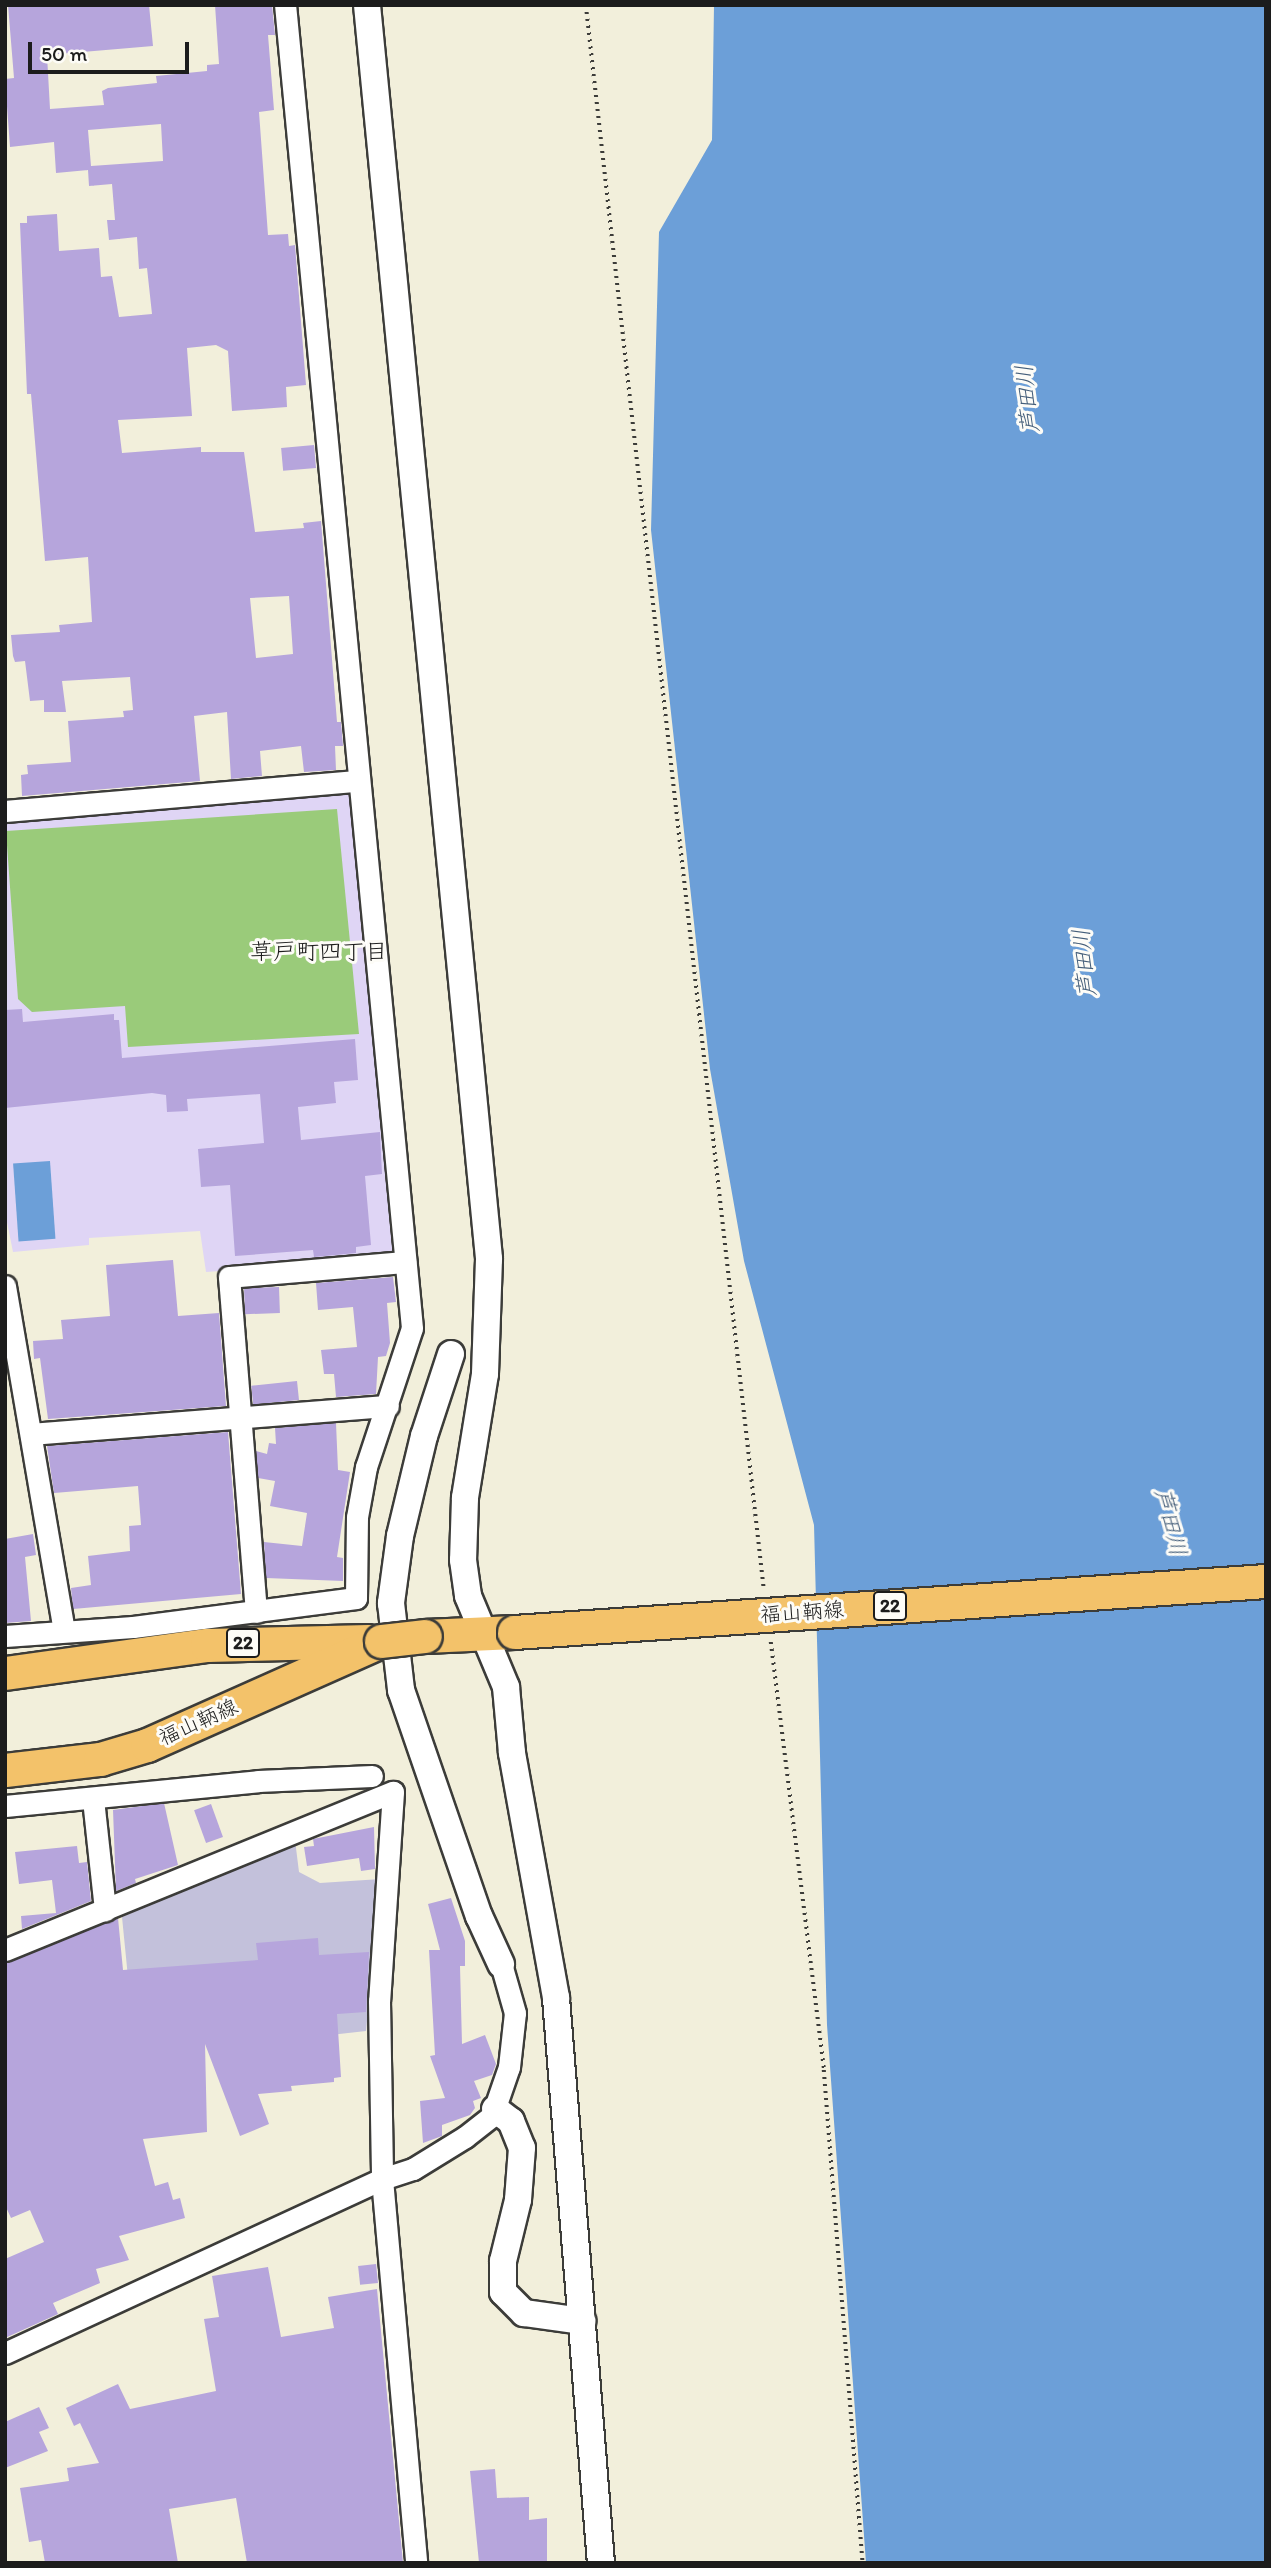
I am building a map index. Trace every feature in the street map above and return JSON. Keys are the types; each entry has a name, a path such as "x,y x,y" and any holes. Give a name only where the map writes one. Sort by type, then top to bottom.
{"main road":[{"name":"福山鞆線","path":"5,1673 207,1646 381,1641 1266,1581"},
{"name":"福山鞆線","path":"5,1770 100,1759 191,1725 381,1641"}],"street":[{"path":"5,1636 256,1612 356,1598 357,1517 366,1467 412,1328 285,5"},
{"path":"366,5 489,1259 485,1374 465,1498 463,1560 481,1633 498,1661 506,1687 512,1753 556,1998 601,2563"},
{"path":"5,811 358,781"},
{"path":"256,1612 229,1277 405,1262"},
{"path":"5,1286 64,1631"},
{"path":"5,2353 397,2174 465,2137 495,2109 509,2067 515,2013 501,1964 479,1916 401,1690 391,1603 406,1511 451,1354"},
{"path":"31,1434 388,1406"},
{"path":"5,1806 258,1781 372,1776"},
{"path":"5,1950 393,1792 379,2001 397,2174 416,2563"},
{"path":"93,1799 105,1910"},
{"path":"495,2109 511,2121 522,2148 518,2200 503,2261 503,2292 524,2313 582,2321"}],"path":[{"path":"586,5 764,1591"},
{"path":"769,1632 824,2070 863,2563"}],"shaded area":[{"path":"340,789 353,795 398,1258 206,1272 200,1231 89,1238 89,1245 13,1252 5,1212 5,816"},
{"path":"295,1840 299,1872 320,1883 381,1879 366,2031 259,2043 134,2038 122,1917"}],"green space":[{"path":"337,809 359,1034 128,1047 125,1006 32,1012 18,999 6,831"}],"water":[{"name":"芦田川","path":"714,5 1266,5 1266,2563 866,2563 827,2025 814,1525 744,1261 710,1069 651,530 659,232 712,140"},
{"path":"50,1161 55,1239 19,1241 13,1164"}],"building":[{"path":"8,5 149,5 153,46 47,55 50,109 104,105 102,91 108,88 157,83 156,76 207,71 207,65 219,64 215,5 272,5 275,35 268,35 274,110 259,112 268,235 288,234 289,246 295,245 306,385 286,387 287,407 232,411 228,351 216,345 187,348 192,416 118,420 122,453 201,447 201,452 244,452 255,532 304,528 303,523 321,521 337,722 341,722 343,746 335,746 336,770 304,772 301,746 260,751 262,776 231,779 227,712 194,716 200,781 22,796 21,775 28,774 27,765 71,762 68,721 124,717 123,711 133,710 130,677 62,681 66,712 44,712 44,700 30,701 25,661 15,662 13,656 11,635 60,632 59,625 92,622 88,557 45,561 31,394 27,394 20,223 27,223 27,216 57,214 59,251 99,248 101,277 112,276 119,317 152,314 147,268 139,269 137,237 109,240 107,220 115,220 112,184 89,186 88,170 56,173 54,142 10,147 5,79 14,78","holes":["161,124 163,161 91,166 88,130","289,596 293,654 256,658 250,598"]},
{"path":"314,445 316,468 283,471 281,448"},
{"path":"22,1009 23,1022 114,1014 114,1020 119,1020 122,1058 355,1039 358,1080 334,1082 336,1103 298,1107 301,1140 380,1132 382,1174 365,1176 371,1245 356,1247 356,1253 314,1257 313,1250 235,1256 230,1185 201,1187 198,1149 264,1143 260,1094 187,1099 188,1111 167,1112 166,1095 152,1093 5,1108 5,1010"},
{"path":"173,1260 178,1316 219,1313 226,1406 48,1419 40,1358 34,1359 33,1341 63,1339 61,1320 110,1316 106,1265"},
{"path":"393,1277 396,1302 387,1303 390,1343 386,1356 378,1357 376,1394 336,1397 334,1374 324,1374 321,1350 357,1347 353,1307 318,1310 316,1283"},
{"path":"279,1287 280,1313 245,1314 244,1288"},
{"path":"297,1381 299,1400 253,1405 251,1386"},
{"path":"336,1423 338,1470 350,1472 337,1557 343,1558 343,1581 266,1578 264,1542 302,1546 307,1513 270,1506 275,1481 258,1478 256,1451 267,1454 269,1443 276,1444 275,1428"},
{"path":"228,1432 241,1594 73,1609 71,1588 91,1585 88,1556 130,1551 129,1526 141,1525 138,1486 54,1493 47,1446"},
{"path":"33,1534 36,1555 25,1557 31,1621 5,1623 5,1539"},
{"path":"164,1803 178,1865 135,1879 136,1883 116,1891 113,1810"},
{"path":"211,1804 223,1837 206,1843 194,1810"},
{"path":"374,1827 375,1869 361,1871 359,1858 307,1866 304,1847 314,1846 313,1839"},
{"path":"77,1846 79,1863 87,1862 91,1901 22,1929 21,1916 56,1913 52,1880 19,1884 15,1852"},
{"path":"451,1898 465,1941 465,1966 460,1966 462,2044 485,2035 496,2064 492,2075 474,2081 481,2098 473,2101 475,2108 470,2115 442,2125 442,2136 423,2143 420,2101 445,2098 430,2056 435,2055 429,1950 440,1950 428,1904"},
{"path":"118,1918 123,1970 258,1960 256,1943 318,1938 319,1955 369,1952 366,2012 337,2014 341,2077 334,2078 334,2082 291,2086 292,2091 258,2094 269,2124 240,2136 205,2044 207,2132 143,2139 155,2186 168,2182 173,2200 180,2198 185,2218 119,2236 129,2260 96,2269 100,2283 53,2303 58,2314 5,2338 5,2259 44,2242 30,2210 11,2218 5,2205 5,1963"},
{"path":"376,2264 378,2283 360,2285 358,2266"},
{"path":"268,2267 281,2337 334,2328 328,2297 377,2289 403,2563 247,2563 236,2498 169,2509 178,2563 45,2563 41,2540 29,2542 20,2488 69,2481 67,2468 99,2463 80,2423 74,2426 66,2408 118,2384 130,2409 216,2391 204,2319 219,2317 212,2276"},
{"path":"39,2407 49,2428 39,2432 48,2451 5,2468 5,2422"},
{"path":"495,2469 497,2498 529,2497 529,2520 547,2518 547,2563 479,2563 470,2471"}],"district":[{"name":"草戸町四丁目","path":"319,951"}]}
